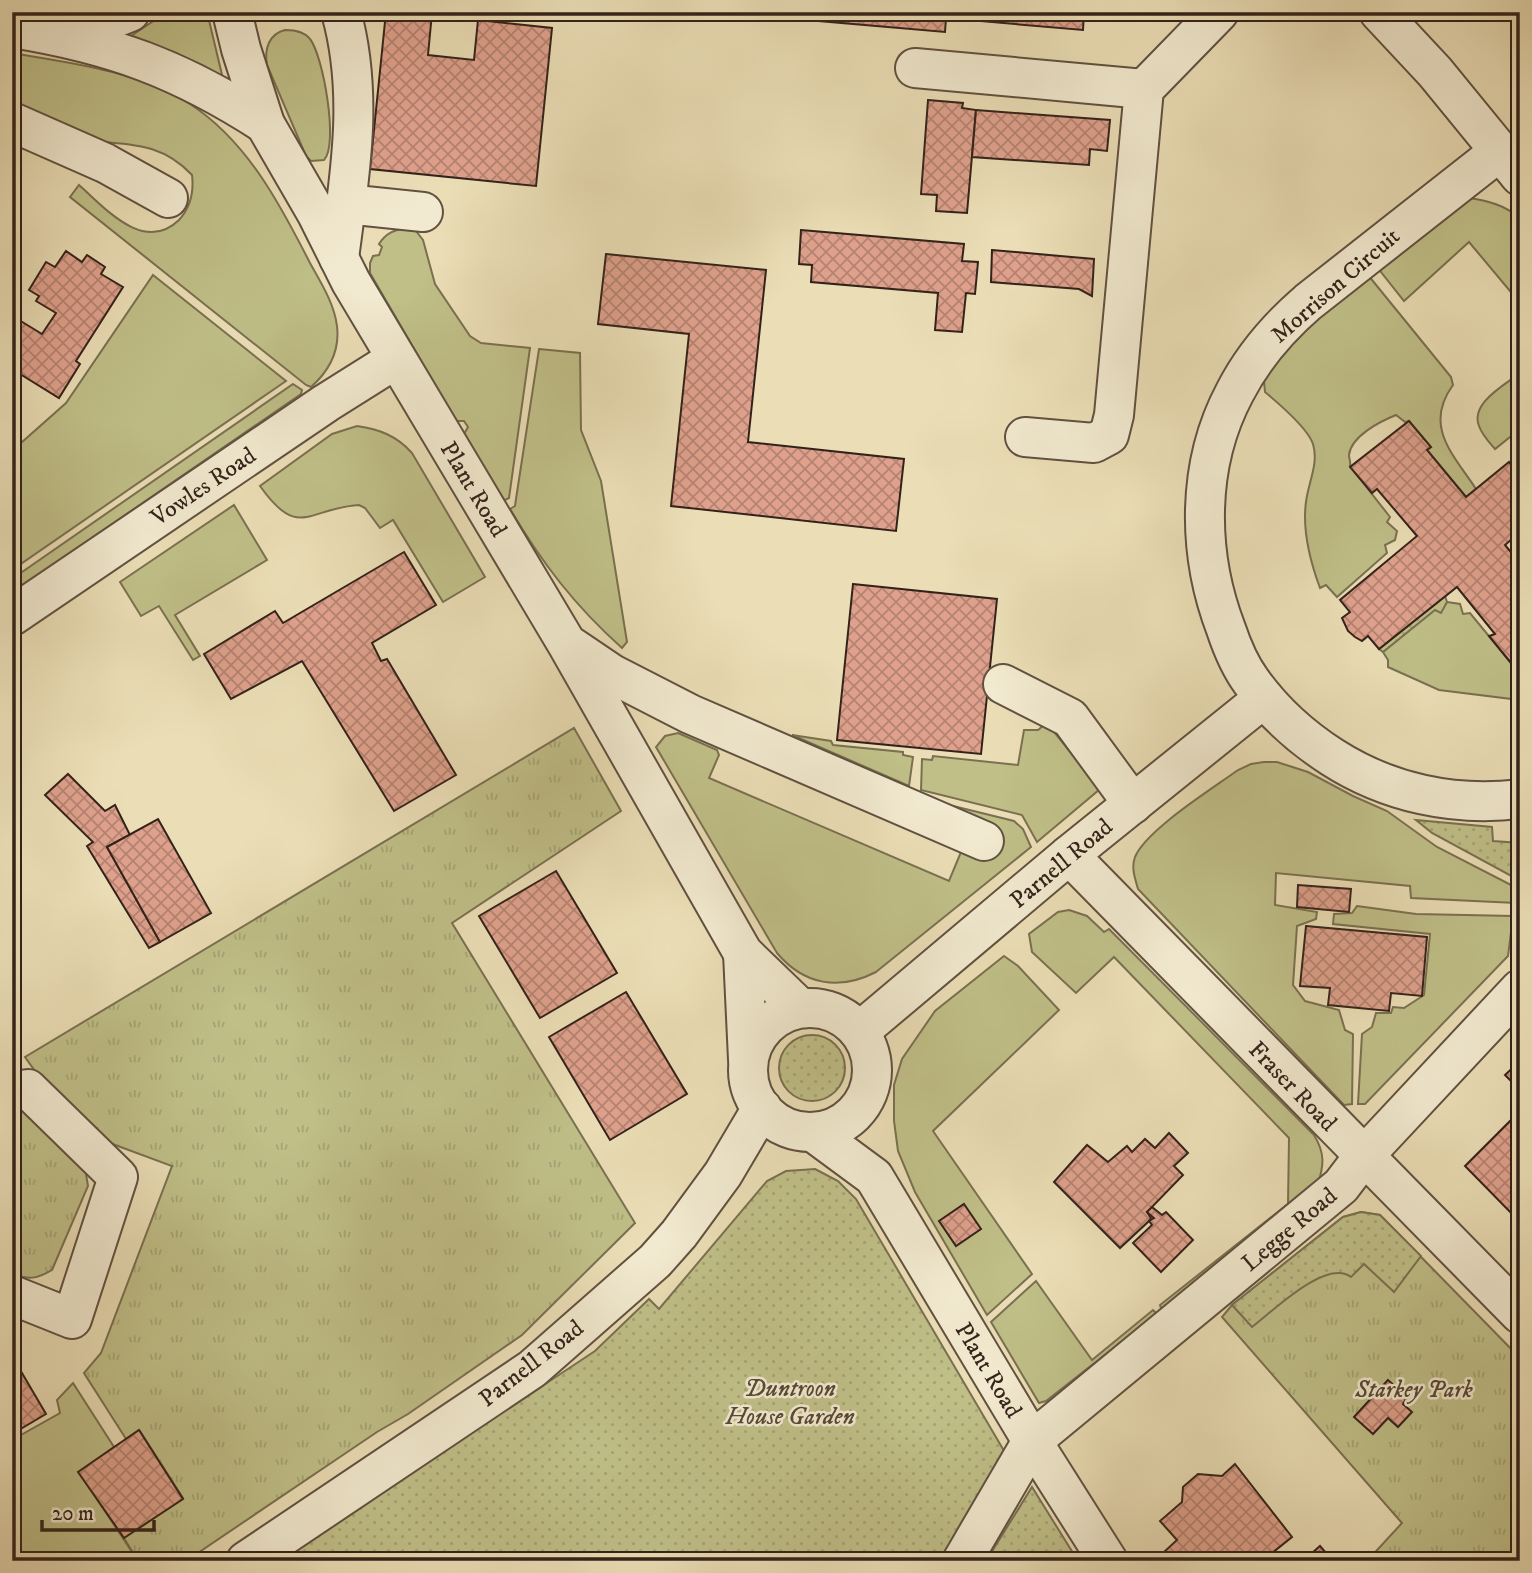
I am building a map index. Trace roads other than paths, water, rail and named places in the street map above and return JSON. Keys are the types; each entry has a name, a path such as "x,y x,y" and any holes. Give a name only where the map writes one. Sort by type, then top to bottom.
{"street":[{"path":"56,35 92,27 130,12"},
{"name":"Plant Road","path":"232,12 265,124 396,359 567,643 743,953 800,1008"},
{"path":"339,258 354,135 354,88 349,39 341,12"},
{"path":"1379,12 1435,72 1510,163"},
{"path":"1025,437 1094,443 1109,435 1115,402 1144,89 1215,14"},
{"path":"12,28 107,47 166,69 236,105 265,124"},
{"path":"915,68 1144,89"},
{"path":"12,122 126,174 168,198"},
{"name":"Morrison Circuit","path":"1510,163 1308,302 1282,326 1250,368 1229,405 1209,472 1205,549 1215,596 1229,638 1250,680 1295,730 1349,767 1383,783 1448,799 1486,802 1520,799"},
{"path":"346,204 423,212"},
{"name":"Vowles Road","path":"12,616 326,403 396,359"},
{"path":"567,643 612,674 690,714 984,841"},
{"path":"1003,684 1070,718 1133,804"},
{"name":"Parnell Road","path":"860,1031 1069,855 1264,698"},
{"name":"Fraser Road","path":"1069,855 1520,1314"},
{"name":"Plant Road","path":"743,953 748,1068"},
{"name":"Legge Road","path":"1032,1441 1341,1186 1363,1157 1520,989"},
{"path":"800,1008 822,1008 842,1016 860,1031 870,1051 873,1072 868,1094 857,1112 834,1128 813,1132 791,1129 772,1119 751,1089 748,1068 752,1047 760,1031 779,1016 800,1008"},
{"path":"12,1091 28,1089 118,1177 72,1319 12,1295"},
{"name":"Plant Road","path":"868,1094 874,1177"},
{"name":"Parnell Road","path":"246,1561 533,1369 654,1261 679,1234 723,1174 762,1108"},
{"name":"Plant Road","path":"813,1132 874,1177 1032,1441 1108,1561"},
{"path":"962,1561 1032,1441"}],"park label":[{"name":"Starkey Park","path":"1414,1389"},
{"name":"Duntroon House Garden","path":"790,1402"}]}
